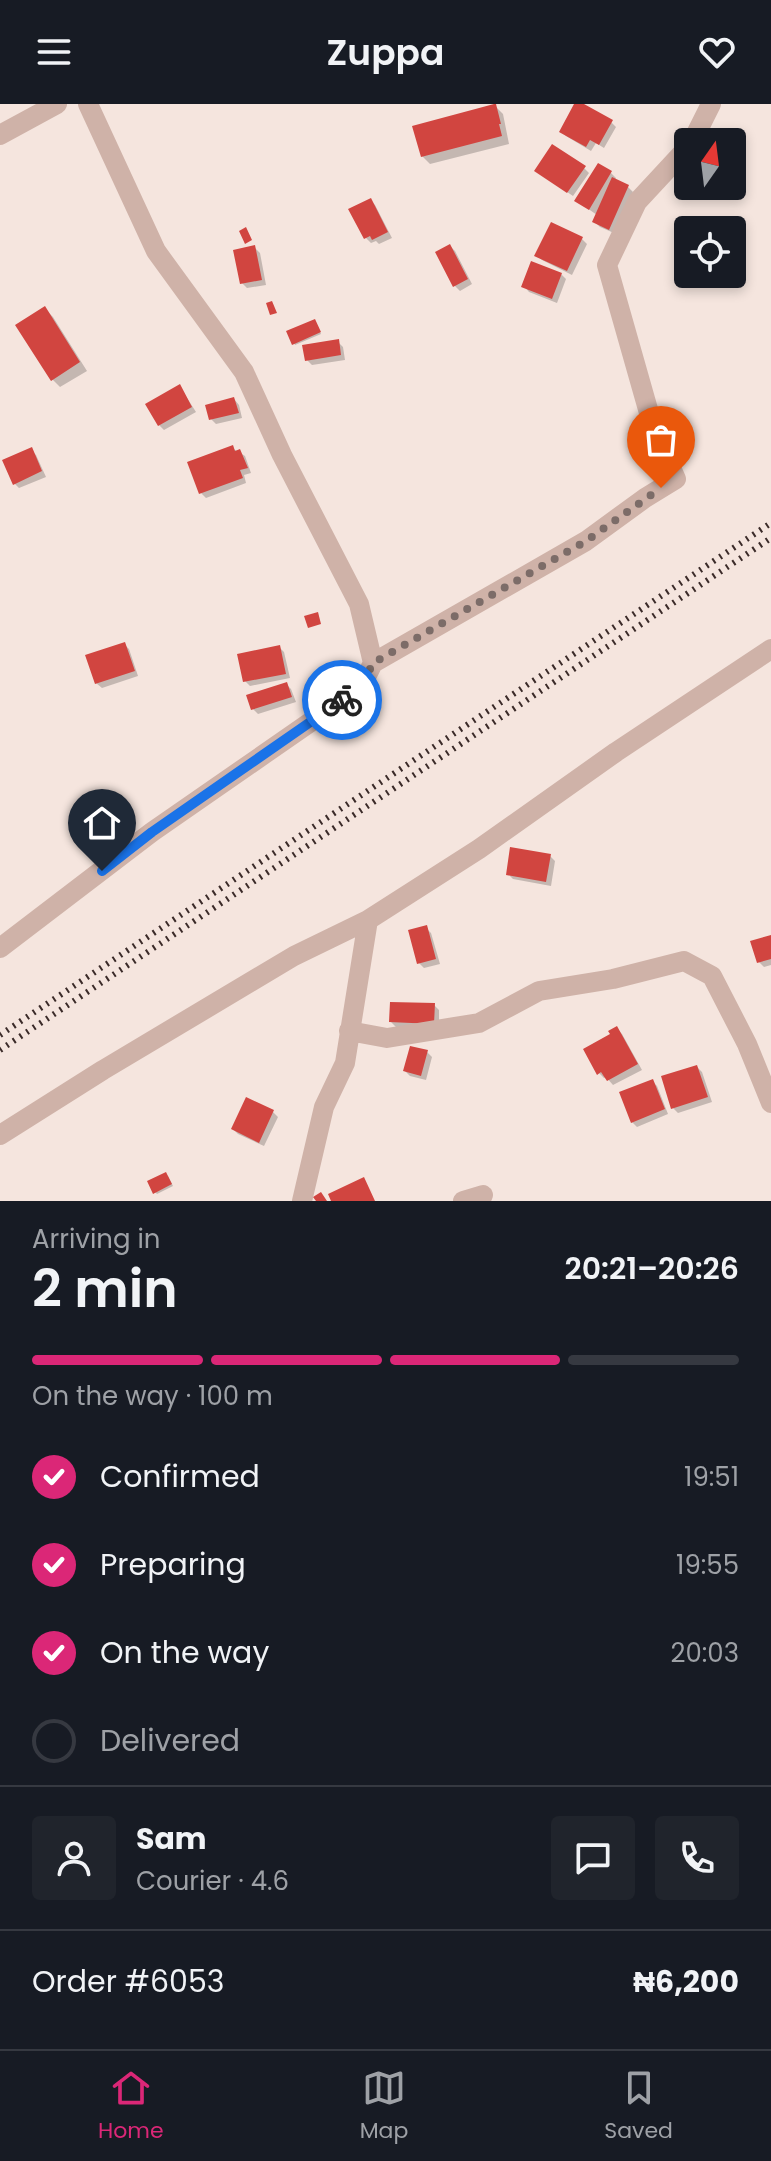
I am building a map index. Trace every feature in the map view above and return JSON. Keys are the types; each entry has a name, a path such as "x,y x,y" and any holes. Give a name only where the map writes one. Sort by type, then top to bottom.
{"street":[{"path":"0,135 57,104"},
{"path":"88,104 156,251 244,372 282,455 359,604 373,663"},
{"path":"699,128 711,104"},
{"path":"0,948 152,832 361,687 373,663 586,541 676,479 653,427 607,265 637,202 674,162"},
{"path":"0,1135 294,956 368,920 479,849 616,752 771,649"},
{"path":"302,1201 324,1107 345,1063 368,920"},
{"path":"349,1031 387,1038 479,1023 539,991 613,979 684,961 712,976 747,1044 771,1103"}],"building":[{"path":"496,104 502,136 421,157 412,126"},
{"path":"574,104 584,104 613,120 599,145 590,140 586,147 559,132"},
{"path":"552,144 586,166 567,193 534,171"},
{"path":"598,163 612,171 589,210 574,201"},
{"path":"612,177 629,185 609,230 592,222"},
{"path":"371,198 388,232 372,240 370,236 364,239 348,209"},
{"path":"551,222 583,237 567,271 534,256"},
{"path":"246,227 252,240 245,244 239,231"},
{"path":"450,244 468,279 453,287 435,252"},
{"path":"255,245 262,280 240,284 233,250"},
{"path":"531,261 562,273 552,299 521,287"},
{"path":"272,301 277,313 270,315 266,303"},
{"path":"45,306 80,362 51,381 15,325"},
{"path":"315,319 321,332 292,345 286,331"},
{"path":"339,339 341,355 305,361 302,345"},
{"path":"180,384 192,407 158,426 145,404"},
{"path":"234,397 239,413 209,420 205,405"},
{"path":"233,445 235,451 240,449 248,468 240,470 243,478 199,494 187,462"},
{"path":"32,447 42,471 13,485 2,460"},
{"path":"318,612 321,624 308,628 304,616"},
{"path":"125,642 135,671 95,684 85,655"},
{"path":"280,645 286,674 243,682 237,654"},
{"path":"287,682 292,697 251,710 246,695"},
{"path":"510,847 551,854 546,882 506,875"},
{"path":"427,925 436,959 417,964 408,930"},
{"path":"771,935 771,959 757,963 750,941"},
{"path":"390,1002 435,1003 434,1024 389,1022"},
{"path":"617,1026 638,1064 607,1081 601,1072 597,1075 583,1049 610,1034 608,1031"},
{"path":"410,1046 428,1050 421,1076 403,1071"},
{"path":"697,1065 708,1097 671,1109 661,1076"},
{"path":"653,1079 665,1109 631,1123 619,1092"},
{"path":"246,1097 274,1110 259,1143 231,1129"},
{"path":"166,1172 172,1184 153,1194 147,1181"},
{"path":"364,1177 375,1201 331,1201 328,1194"},
{"path":"321,1192 327,1201 316,1201 313,1197"}],"railway":[{"path":"0,1035 771,523"},
{"path":"0,1050 771,538"}],"way so far":[{"path":"342,700 361,687 373,663 586,541 661,488"}],"route":[{"path":"102,871 152,832 342,700"}]}
